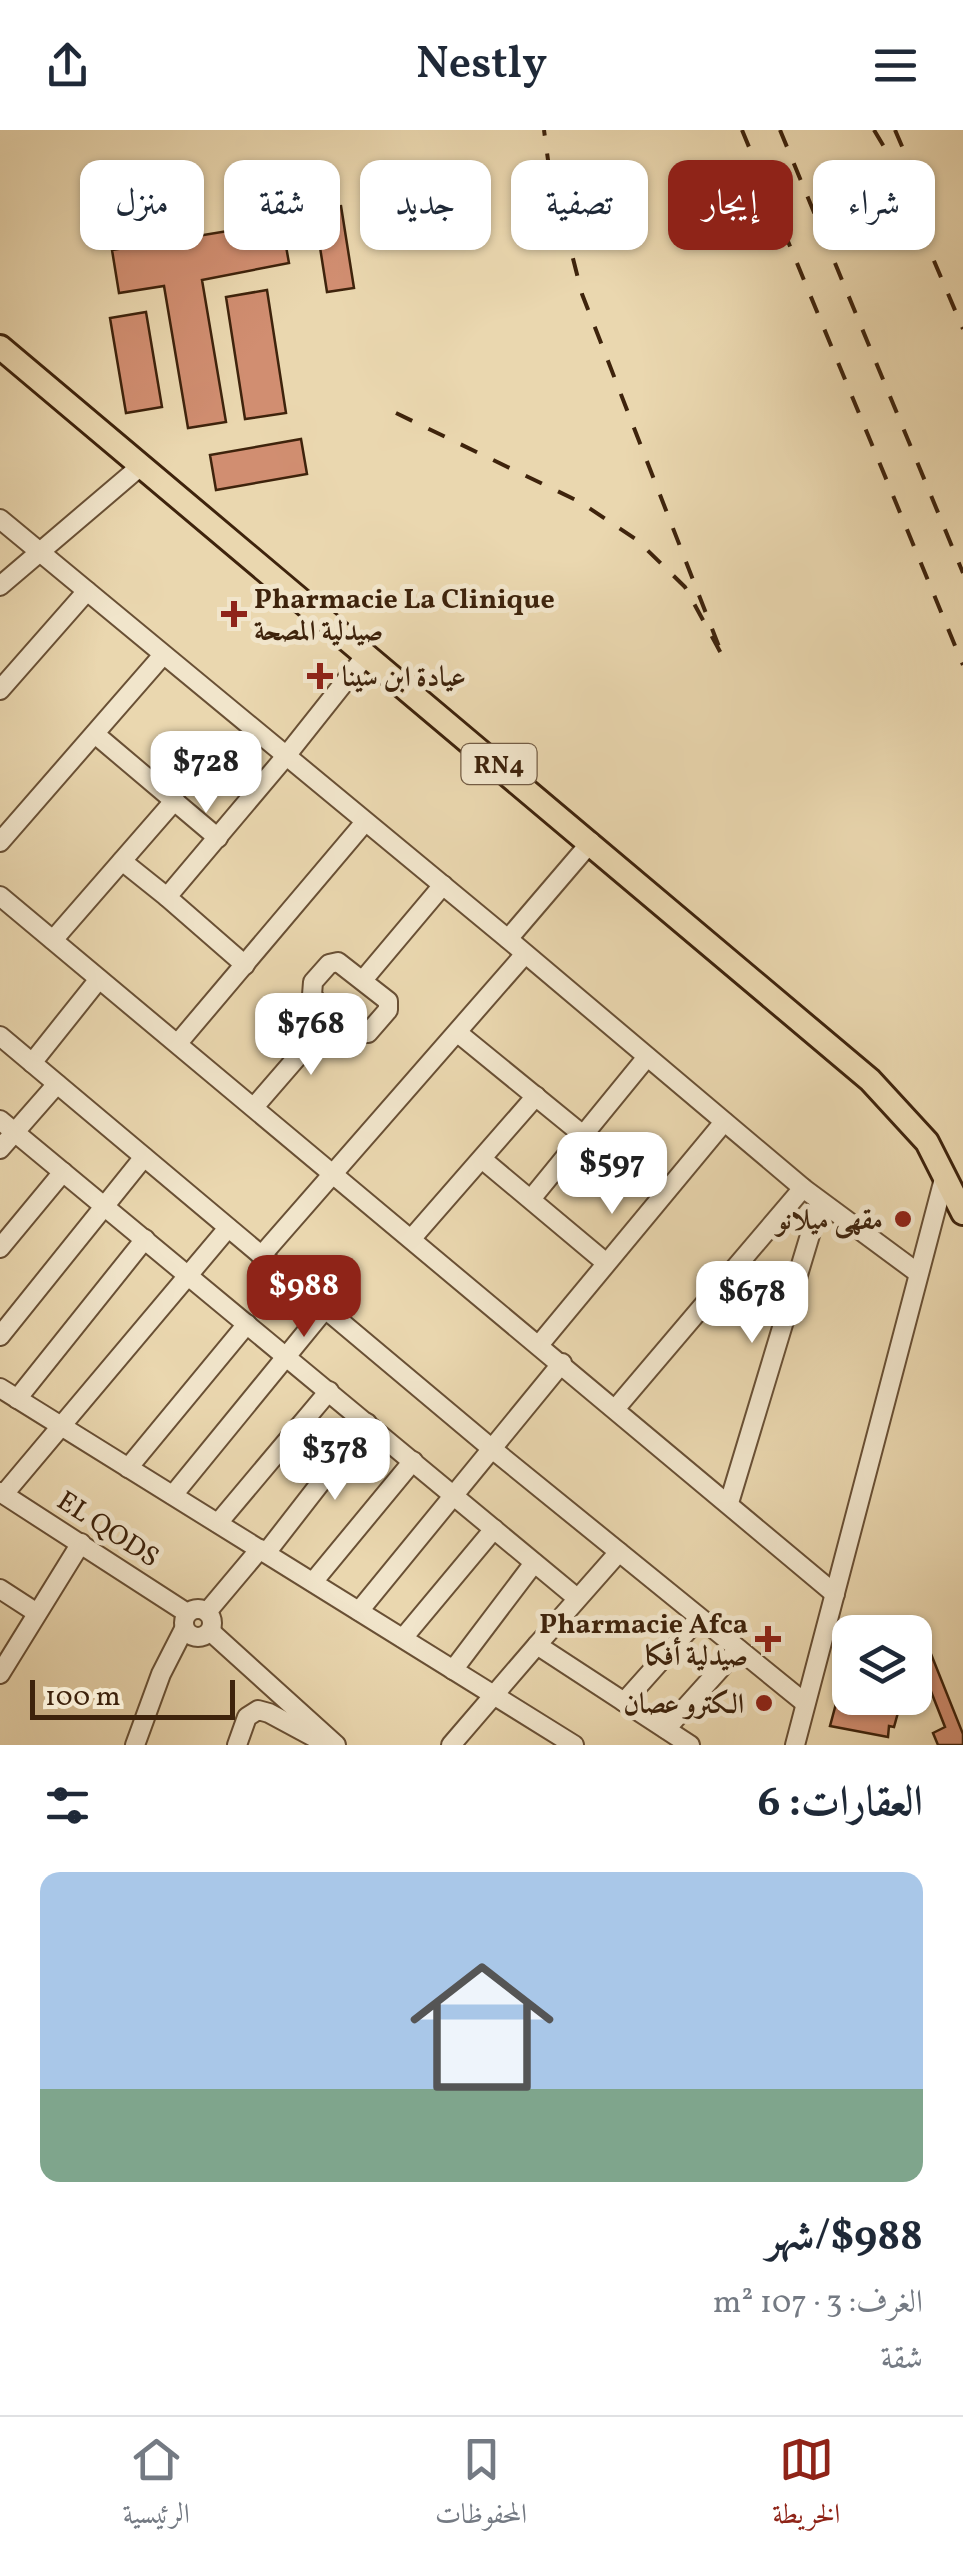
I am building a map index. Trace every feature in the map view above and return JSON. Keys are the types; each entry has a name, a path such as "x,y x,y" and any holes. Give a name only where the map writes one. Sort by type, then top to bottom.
{"main road":[{"name":"RN4","path":"0,347 878,1087 927,1142 963,1212"}],"street":[{"path":"0,586 142,465"},
{"path":"0,519 508,938 820,1202 918,1273"},
{"path":"0,690 87,592"},
{"path":"0,842 163,654"},
{"path":"167,897 366,654"},
{"path":"95,734 218,838"},
{"path":"53,940 175,800"},
{"path":"178,1043 365,822"},
{"path":"508,938 591,842"},
{"path":"122,861 245,965"},
{"path":"363,980 443,885"},
{"path":"0,896 835,1594"},
{"path":"262,1256 525,954"},
{"path":"332,962 340,962 363,980 389,1002 388,1010 371,1031 358,1034 316,1002 311,984 332,962"},
{"path":"32,1064 99,979"},
{"path":"254,1108 332,1017"},
{"path":"458,1033 584,1135"},
{"path":"0,1036 491,1448 805,1704"},
{"path":"531,1198 647,1056"},
{"path":"0,1149 7,1126 57,1084"},
{"path":"412,1238 536,1096"},
{"path":"540,1345 724,1122"},
{"path":"7,1126 577,1598"},
{"path":"0,1336 144,1157"},
{"path":"482,1159 605,1262"},
{"path":"0,1248 63,1172"},
{"path":"795,1745 945,1175"},
{"path":"616,1408 803,1188"},
{"path":"729,1503 820,1202"},
{"path":"2,1493 228,1228"},
{"path":"17,1399 145,1240"},
{"path":"173,1496 325,1309"},
{"path":"128,1468 246,1324"},
{"path":"359,1611 562,1363"},
{"path":"0,1388 574,1745"},
{"path":"218,1523 329,1392"},
{"path":"186,1621 196,1637 368,1423"},
{"path":"314,1582 413,1461"},
{"name":"EL QODS","path":"2,1493 81,1543 186,1621"},
{"path":"403,1638 494,1530"},
{"path":"3,1661 81,1543"},
{"path":"451,1745 619,1552"},
{"path":"452,1670 534,1562"},
{"path":"0,1589 37,1613"},
{"path":"135,1745 161,1674 186,1621 197,1608 336,1745"},
{"path":"624,1702 699,1618"},
{"path":"537,1645 690,1745"},
{"path":"666,1729 738,1650"},
{"path":"237,1745 247,1718 258,1710 328,1745"}],"building":[{"path":"340,206 354,288 327,292 320,250 340,250"},
{"path":"224,232 224,250 287,250 289,263 202,280 226,422 188,428 164,286 119,293 112,250 204,250 204,235"},
{"path":"267,290 286,413 245,419 226,297"},
{"path":"146,312 162,407 126,413 110,318"},
{"path":"301,439 307,474 216,490 210,455"},
{"path":"932,1656 963,1734 963,1745 938,1745 933,1733 945,1727 932,1694"},
{"path":"833,1715 897,1715 894,1727 889,1726 888,1737 830,1726"}],"railway":[{"path":"396,413 580,502 637,540 685,587 723,657 582,294 544,130"},
{"path":"742,130 963,665"},
{"path":"780,130 963,573"},
{"path":"874,130 889,155 963,329"},
{"path":"895,130 908,160"}],"place":[{"name":"Pharmacie La Clinique صيدلية المصحة","path":"234,614"},
{"name":"عيادة ابن سينا","path":"320,676"},
{"name":"مقهى ميلانو","path":"903,1219"},
{"name":"Pharmacie Afca صيدلية أفكا","path":"768,1639"},
{"name":"الكترو عصان","path":"764,1703"}]}
